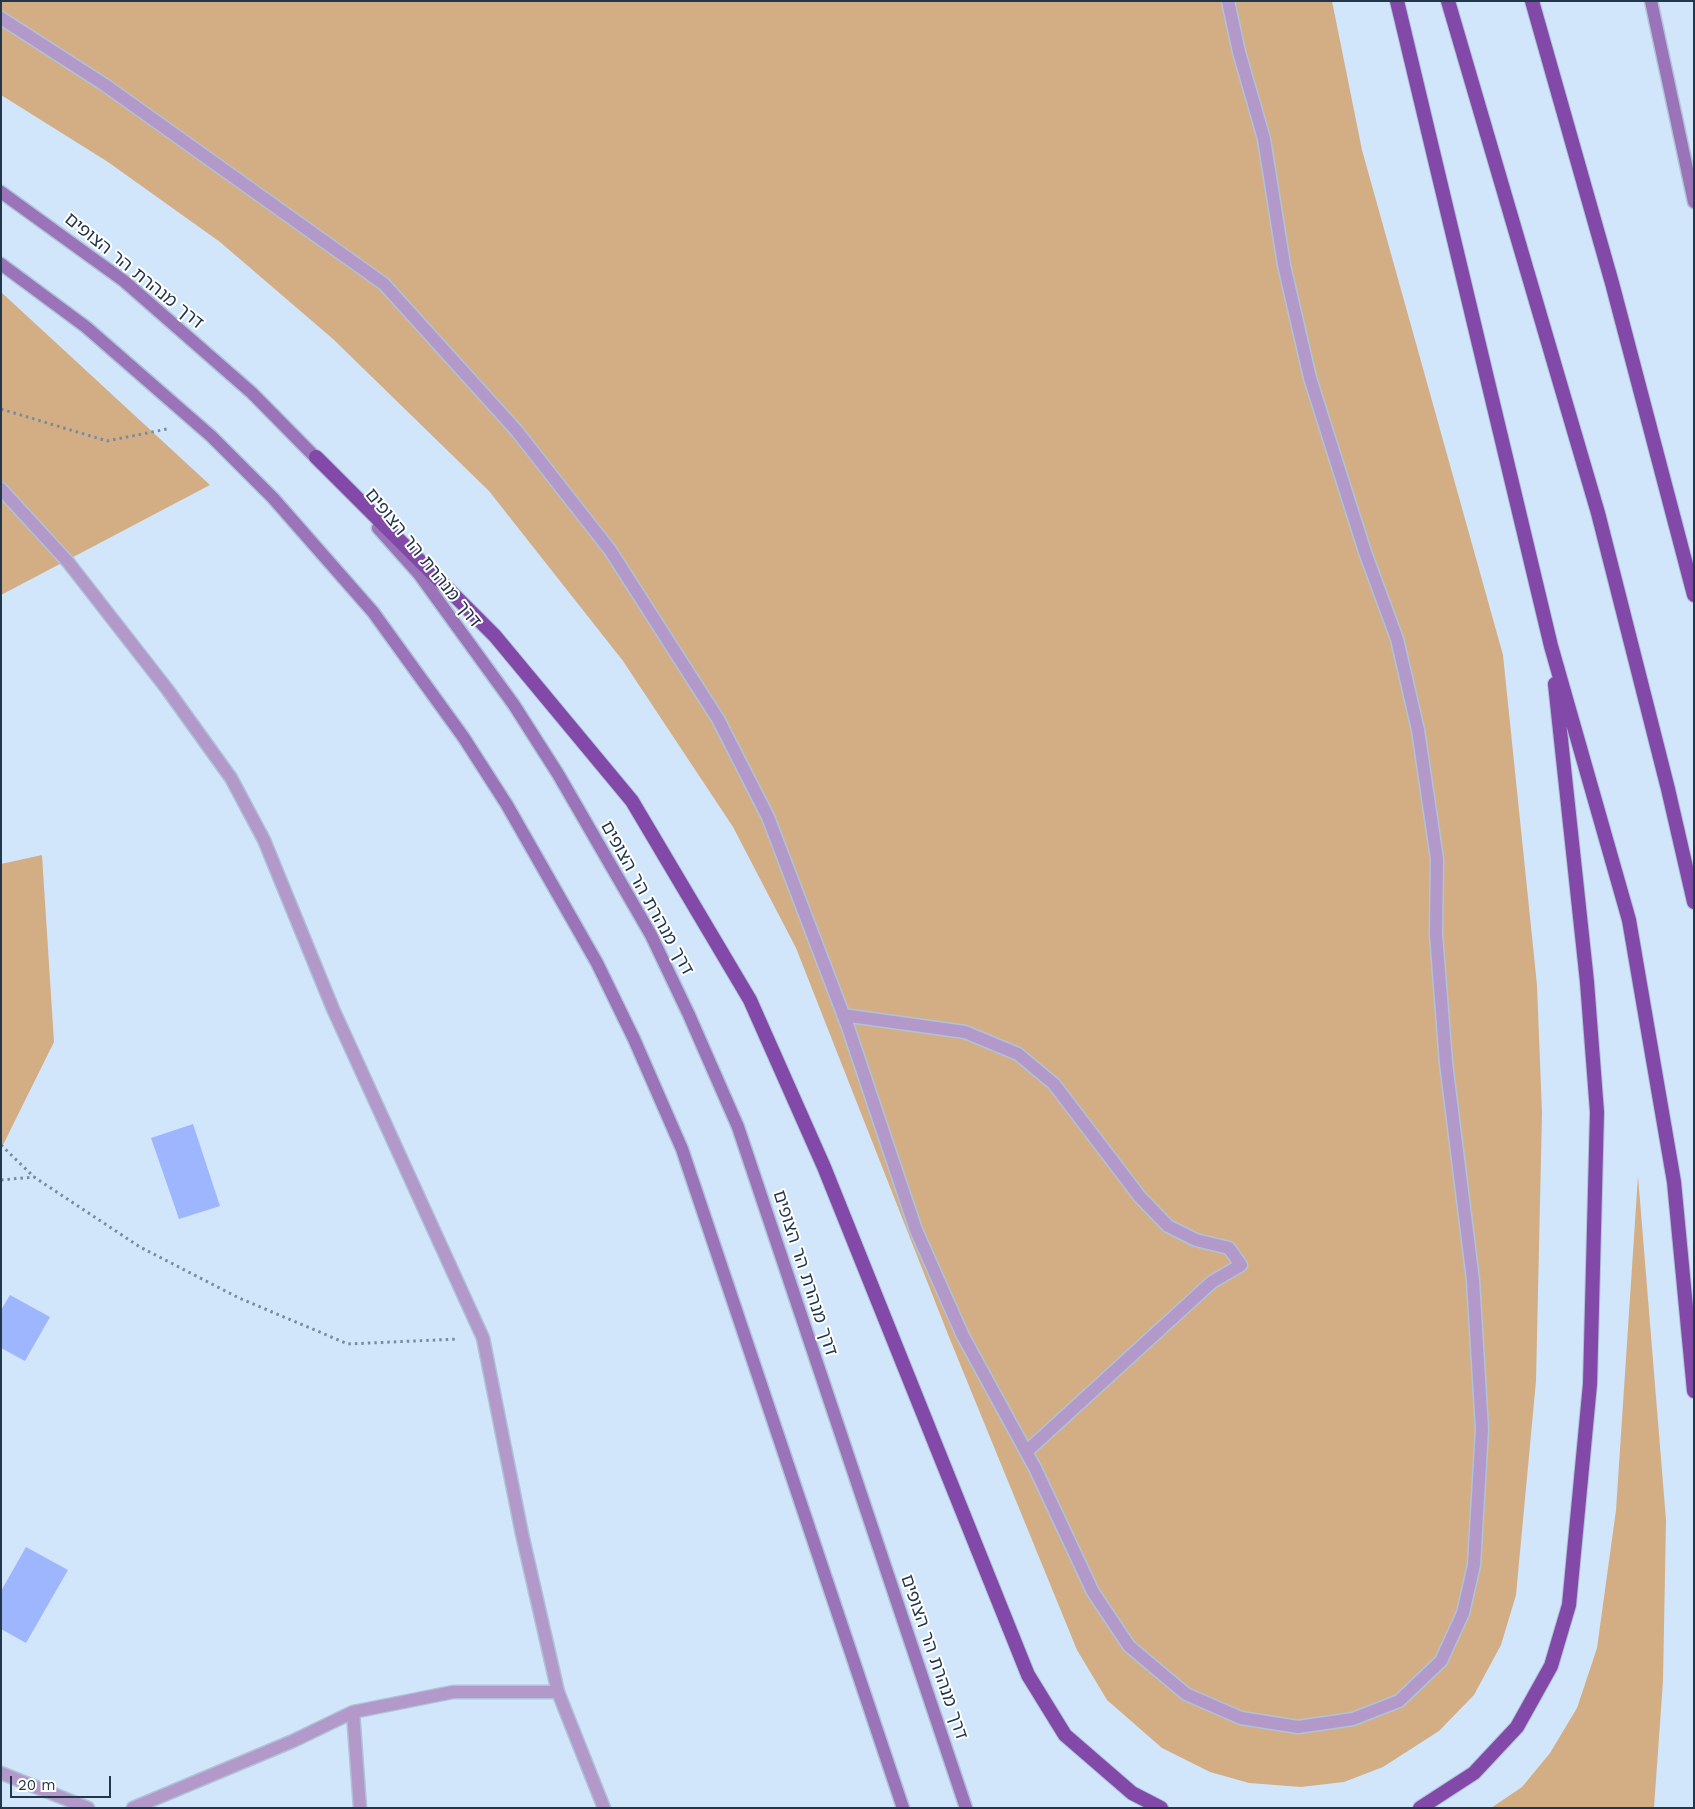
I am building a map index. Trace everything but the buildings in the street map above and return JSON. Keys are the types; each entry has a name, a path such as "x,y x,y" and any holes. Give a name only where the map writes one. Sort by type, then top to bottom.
{"highway":[{"path":"1397,1 1550,646 1629,920 1674,1182 1694,1391"},
{"path":"1448,1 1598,513 1668,789 1694,902"},
{"path":"1532,1 1612,283 1694,594"},
{"path":"316,457 495,636 632,801 750,1000 824,1167 1028,1674 1065,1735 1132,1793 1161,1808"},
{"path":"1420,1808 1474,1773 1518,1727 1552,1666 1569,1605 1590,1384 1596,1112 1587,982 1550,646"}],"main road":[{"path":"1651,1 1694,202"},
{"name":"דרך מנהרת הר הצופים","path":"1,192 124,280 252,393 316,457 419,574 514,705 558,774 659,953 738,1127 966,1808"},
{"path":"1,264 86,326 196,424 279,505 373,612 464,738 507,805 598,963 634,1039 682,1149 903,1808"}],"street":[{"path":"1,18 105,85 384,284 516,430 610,550 718,719 768,817 843,1015 916,1230 963,1336 1026,1452 1093,1592 1129,1646 1186,1694 1241,1718 1298,1727 1353,1720 1399,1701 1441,1660 1463,1613 1474,1565 1482,1429 1473,1280 1446,1062 1436,934 1437,859 1418,730 1397,639 1365,552 1310,378 1284,265 1264,139 1239,52 1228,1"},
{"path":"1,489 68,562 167,690 231,778 264,840 333,1009 484,1338 522,1534 558,1692 604,1808"},
{"path":"843,1015 966,1032 1018,1054 1054,1084 1140,1197 1168,1226 1196,1240 1230,1248 1242,1265 1212,1282 1026,1452"},
{"path":"133,1808 293,1741 353,1712 453,1692 558,1692"},
{"path":"353,1712 360,1808"},
{"path":"1,1773 88,1808"}],"path":[{"path":"1,409 107,441 196,424"},
{"path":"1,1145 34,1177 140,1247 239,1298 348,1344 484,1338"},
{"path":"1,1180 34,1177"}],"shaded area":[{"path":"1,1 1332,1 1362,150 1503,655 1537,985 1542,1113 1536,1381 1516,1595 1501,1645 1474,1695 1439,1731 1383,1767 1344,1782 1301,1787 1249,1783 1210,1772 1162,1748 1107,1700 1077,1650 949,1337 796,948 733,827 623,661 489,491 333,339 220,242 108,162 1,95"},
{"path":"1,292 210,485 1,595"},
{"path":"42,855 54,1042 1,1149 1,864"},
{"path":"1638,1176 1666,1520 1663,1681 1654,1808 1491,1808 1522,1787 1550,1753 1577,1708 1597,1648 1616,1510"}]}
